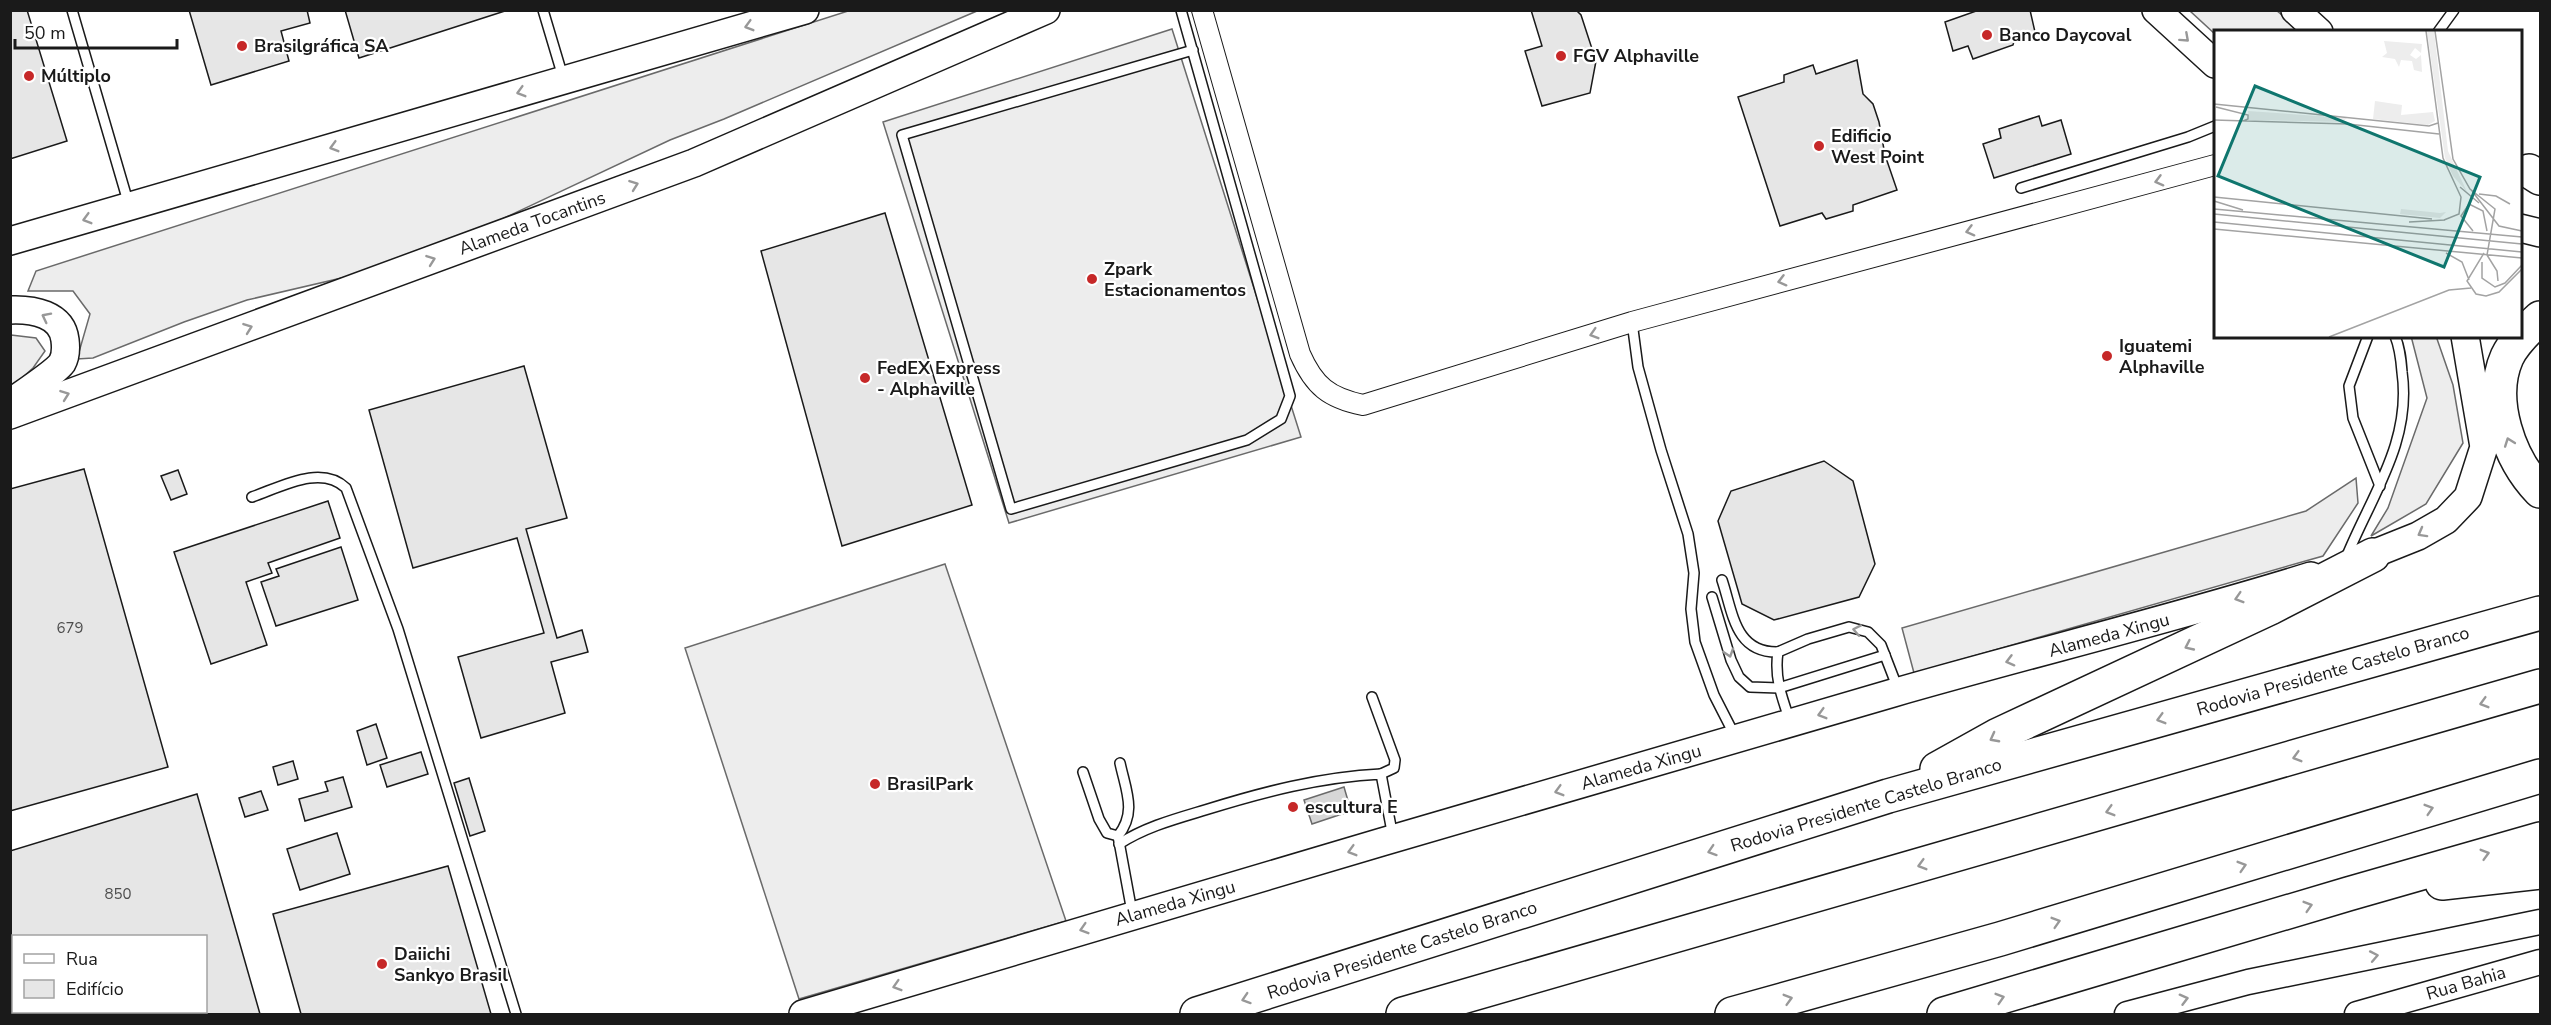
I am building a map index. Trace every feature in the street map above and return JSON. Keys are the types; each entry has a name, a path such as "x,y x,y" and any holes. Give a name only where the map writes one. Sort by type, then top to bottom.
{"highway":[{"path":"2521,337 2541,318"},
{"path":"2520,338 2507,357 2500,389 2502,423 2514,454 2532,482 2541,491"},
{"path":"1888,796 1998,735 2270,608 2373,555"},
{"name":"Rodovia Presidente Castelo Branco","path":"1197,1014 1888,796 2541,613"},
{"path":"1403,1014 2541,686"},
{"path":"1732,1014 2000,939 2541,776"},
{"path":"1944,1014 2541,838"},
{"path":"2348,894 2541,872"}],"main road":[{"path":"10,241 805,10"},
{"name":"Alameda Tocantins","path":"10,416 694,163 1046,10"},
{"path":"2156,10 2214,63"},
{"path":"2521,228 2541,233"},
{"path":"10,310 41,312 54,320 64,331 66,349 62,364 10,403"},
{"name":"Alameda Xingu","path":"803,1014 1791,723 2192,612 2373,555 2418,536 2437,525 2468,497 2484,447 2465,338"}],"street":[{"path":"1202,10 1300,354 1308,373 1320,387 1340,400 1363,405 1632,322 2214,165"},
{"path":"2127,1014 2248,982 2541,922"},
{"name":"Rua Bahia","path":"2357,1014 2541,962"}],"lane":[{"path":"72,10 130,207"},
{"path":"543,10 563,79"},
{"path":"1181,10 1193,50 1211,122 1290,396 1281,419 1247,440 1011,509 902,135 1193,50"},
{"path":"2439,30 2454,10"},
{"path":"2021,188 2188,137 2214,126"},
{"path":"1632,322 1638,367 1688,534 1694,573 1691,609 1695,642 1714,695 1736,739"},
{"path":"2367,338 2349,386 2353,418 2380,486"},
{"path":"2343,566 2400,436 2404,386 2399,345 2396,338"},
{"path":"252,497 313,477 337,480 346,488 401,638 516,1014"},
{"path":"1722,580 1740,634 1748,644 1763,652 1778,652 1808,639 1849,627 1868,632 1881,645 1899,692"},
{"path":"1712,597 1731,660 1739,677 1750,687 1779,688 1885,655"},
{"path":"1778,652 1776,663 1779,688 1791,723"},
{"path":"1118,840 1170,820 1270,790 1346,776 1381,774 1394,768 1395,760 1372,697"},
{"path":"1120,764 1130,807 1127,825 1118,840 1133,915"},
{"path":"1083,772 1099,819 1107,833 1118,840"},
{"path":"1381,774 1394,839"}],"shaded area":[{"path":"848,11 977,11 670,140 466,236 363,273 247,300 93,358 77,359 90,314 73,291 28,291 36,271"},
{"path":"2190,11 2277,11 2301,30 2214,30 2214,33"},
{"name":"Zpark Estacionamentos","path":"1172,29 1301,437 1009,523 883,122"},
{"path":"11,335 36,338 45,351 33,368 11,388"},
{"path":"2412,338 2437,338 2453,385 2463,443 2426,504 2371,536 2388,508 2427,398"},
{"path":"2356,478 2358,503 2323,556 1914,673 1902,628 2306,511"},
{"name":"BrasilPark","path":"945,564 1066,921 799,999 685,648"},
{"path":"1344,787 1351,811 1312,824 1304,800"}],"building":[{"name":"Múltiplo","path":"10,10 27,10 67,141 10,159"},
{"name":"Brasilgráfica SA","path":"189,10 307,10 310,23 281,31 289,61 211,85"},
{"path":"345,10 508,10 359,58"},
{"name":"FGV Alphaville","path":"1531,10 1576,10 1581,15 1596,61 1590,93 1542,106 1525,51 1542,46"},
{"name":"Banco Daycoval","path":"1979,10 2030,10 2035,32 2015,38 2013,45 1973,59 1968,46 1953,51 1945,22"},
{"name":"Edificio West Point","path":"1857,60 1863,94 1873,104 1885,155 1897,190 1853,205 1853,211 1826,219 1822,213 1780,226 1738,97 1784,82 1784,75 1813,65 1816,74"},
{"path":"2039,116 2042,126 2061,120 2071,154 1994,178 1983,144 2001,138 1999,129"},
{"name":"FedEX Express - Alphaville","path":"885,213 972,505 842,546 761,251"},
{"path":"524,366 567,518 526,529 557,638 582,630 588,652 551,662 565,713 481,738 458,657 544,633 517,538 413,568 369,410"},
{"path":"1824,461 1853,481 1875,564 1859,597 1774,620 1742,604 1718,521 1731,491"},
{"path":"84,469 168,767 10,811 10,489"},
{"path":"178,470 187,494 171,500 161,476"},
{"path":"328,501 340,538 268,563 272,573 246,582 267,645 211,664 174,552"},
{"path":"341,547 358,600 276,626 261,582 279,576 276,569"},
{"path":"376,724 387,758 367,765 357,731"},
{"path":"421,752 428,774 387,787 380,765"},
{"path":"293,761 298,779 278,785 273,767"},
{"path":"343,777 352,807 305,821 299,799 328,791 325,782"},
{"path":"469,778 485,831 470,836 454,783"},
{"path":"261,791 268,810 245,817 239,798"},
{"path":"197,794 260,1014 22,1014 207,1013 207,935 12,935 12,984 10,980 10,851"},
{"path":"337,833 350,874 300,890 287,849"},
{"name":"Daiichi Sankyo Brasil","path":"448,866 491,1014 301,1014 273,914"}],"place":[{"name":"Banco Daycoval","path":"1987,35"},
{"name":"Brasilgráfica SA","path":"242,46"},
{"name":"FGV Alphaville","path":"1561,56"},
{"name":"Múltiplo","path":"29,76"},
{"name":"Edificio West Point","path":"1819,146"},
{"name":"Zpark Estacionamentos","path":"1092,279"},
{"name":"Iguatemi Alphaville","path":"2107,356"},
{"name":"FedEX Express - Alphaville","path":"865,378"},
{"name":"BrasilPark","path":"875,784"},
{"name":"escultura E","path":"1293,807"},
{"name":"Daiichi Sankyo Brasil","path":"382,964"}]}
